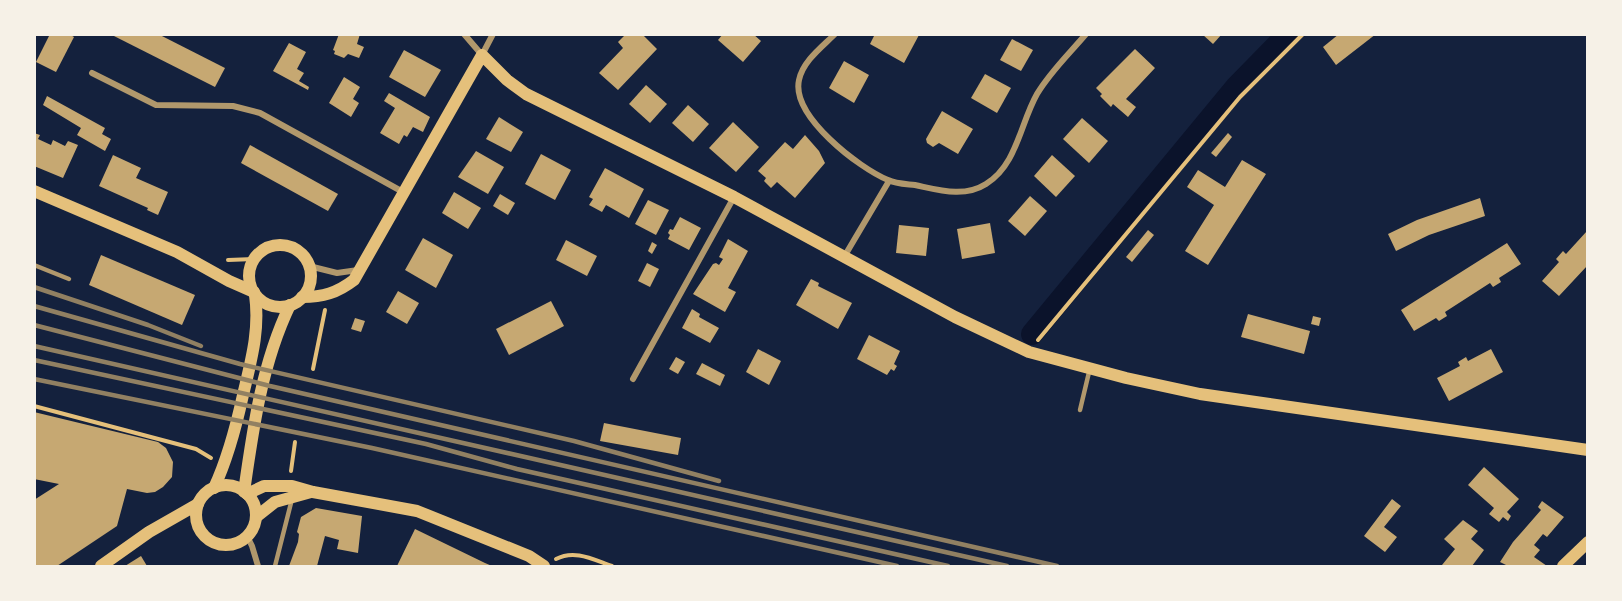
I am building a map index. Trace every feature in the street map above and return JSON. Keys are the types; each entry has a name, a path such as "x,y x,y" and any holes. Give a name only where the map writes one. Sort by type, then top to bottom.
{"main road":[{"path":"302,297 318,297 340,291 354,280 482,55 507,80 526,94 734,197 955,317 1029,352 1200,394 1587,450"},
{"path":"34,191 177,252 255,294 271,305 281,307 290,305 302,297 308,288 309,266 303,255 294,248 283,245 272,246 262,250 254,259 249,270 249,282 255,294 258,313 254,349 234,435 214,488"},
{"path":"246,493 250,441 273,344 290,305"},
{"path":"224,485 235,486 246,493 254,504 256,516 247,536 235,543 222,545 209,540 200,531 196,518 198,504 202,497 214,488 224,485"},
{"path":"246,493 264,486 292,486 417,511 530,556 544,566"},
{"path":"256,516 275,502 313,492"},
{"path":"100,567 148,532 198,504"},
{"path":"1563,567 1587,542"}],"street":[{"path":"464,34 482,55 493,34"},
{"path":"835,34 814,54 804,67 799,79 800,102 807,114 847,156 889,181 951,192 968,192 996,177 1007,164 1037,95 1054,70 1086,34"},
{"path":"92,73 156,105 233,106 260,113 403,192"},
{"path":"844,257 889,181"},
{"path":"633,379 734,197"},
{"path":"309,266 337,273 360,270"},
{"path":"247,536 258,567"}],"lane":[{"path":"34,265 69,279"},
{"path":"1080,410 1090,368"},
{"path":"275,567 292,496"}],"path":[{"path":"1029,352 1240,97 1303,34"},
{"path":"302,297 326,308 313,369"},
{"path":"34,406 196,449 212,459"},
{"path":"544,566 569,554 579,555 612,567"}],"building":[{"path":"50,34 69,34 74,37 56,72 36,62"},
{"path":"110,34 158,34 225,68 215,87"},
{"path":"339,34 360,34 357,44 364,47 359,58 348,54 344,58 334,54 333,50"},
{"path":"626,34 642,34 657,49 618,90 599,73 623,48 618,42"},
{"path":"723,34 753,34 761,41 743,62 718,40"},
{"path":"875,34 919,35 904,63 870,44"},
{"path":"1202,34 1222,34 1213,44"},
{"path":"1339,34 1376,34 1336,65 1323,47"},
{"path":"1012,39 1033,50 1021,71 1000,60"},
{"path":"289,43 306,52 297,69 304,73 299,81 309,87 308,90 273,71"},
{"path":"1135,49 1155,68 1126,99 1136,107 1128,117 1113,104 1111,107 1100,96 1102,94 1096,88"},
{"path":"404,50 441,70 425,97 389,77"},
{"path":"844,61 869,75 854,103 829,88"},
{"path":"985,74 1011,88 997,113 971,98"},
{"path":"344,77 360,87 353,99 359,103 351,117 329,103"},
{"path":"646,85 667,104 650,123 629,104"},
{"path":"389,93 430,117 423,132 413,127 407,137 404,135 399,144 380,133 395,108 384,101"},
{"path":"47,96 105,128 102,134 111,139 105,151 77,135 81,128 43,105"},
{"path":"688,105 709,124 693,142 672,123"},
{"path":"942,111 973,129 958,154 939,143 933,147 927,143 926,139"},
{"path":"499,117 523,132 511,152 486,139"},
{"path":"1082,118 1108,141 1089,163 1063,139"},
{"path":"733,122 759,147 736,172 709,148"},
{"path":"34,133 40,135 38,139 51,145 53,140 65,146 68,141 78,145 63,178 34,166"},
{"path":"1228,133 1232,137 1216,157 1211,153"},
{"path":"805,135 819,151 825,163 795,198 777,182 771,188 764,181 766,178 758,171 785,142 793,149"},
{"path":"250,145 338,194 328,211 241,163"},
{"path":"476,151 504,167 488,194 458,177"},
{"path":"541,154 571,170 555,200 525,184"},
{"path":"113,155 141,168 136,178 168,192 158,215 147,210 148,208 99,186"},
{"path":"1052,155 1075,176 1056,197 1034,176"},
{"path":"1242,160 1266,174 1208,265 1185,251 1214,205 1187,187 1198,170 1225,187"},
{"path":"605,168 644,189 629,218 606,205 602,212 589,205 593,199 589,197"},
{"path":"454,192 481,208 468,229 442,213"},
{"path":"500,194 515,203 508,215 493,206"},
{"path":"1030,196 1047,211 1025,236 1008,221"},
{"path":"1480,198 1485,216 1429,235 1396,251 1388,234 1417,220"},
{"path":"648,200 669,210 656,235 635,224"},
{"path":"680,217 701,228 689,250 668,239 670,229 673,230"},
{"path":"990,223 995,253 962,259 957,229"},
{"path":"899,225 929,228 926,256 896,253"},
{"path":"1148,230 1154,235 1132,262 1126,257"},
{"path":"1587,231 1587,266 1559,296 1542,281 1559,262 1556,259 1563,251 1566,254"},
{"path":"423,238 453,255 436,288 405,270"},
{"path":"728,239 748,251 728,288 736,292 725,312 693,294 713,264 719,265 723,259 719,257"},
{"path":"566,240 597,256 587,276 556,260"},
{"path":"652,242 657,245 652,254 648,251"},
{"path":"1507,243 1521,264 1499,278 1501,282 1493,287 1490,283 1445,312 1447,316 1439,321 1436,318 1414,331 1401,310"},
{"path":"101,255 195,295 182,325 89,285"},
{"path":"647,263 659,269 650,287 638,281"},
{"path":"811,279 819,283 818,286 852,303 838,329 796,305"},
{"path":"398,291 419,303 407,324 386,312"},
{"path":"551,301 564,326 509,355 496,329"},
{"path":"692,309 700,314 699,317 719,328 710,343 682,328"},
{"path":"1248,314 1310,331 1304,354 1241,337"},
{"path":"1313,316 1321,318 1319,326 1311,324"},
{"path":"355,318 365,321 361,332 351,329"},
{"path":"869,335 900,351 894,364 897,366 887,375 857,359"},
{"path":"758,349 781,361 769,385 746,372"},
{"path":"1491,349 1503,372 1449,401 1437,378 1460,366 1458,362 1466,357 1468,361"},
{"path":"676,357 685,362 678,374 669,369"},
{"path":"702,363 725,375 720,386 696,374"},
{"path":"34,412 158,442 166,448 173,462 172,477 163,487 155,492 147,493 127,489 117,526 57,566 34,566 34,500 59,484 34,479"},
{"path":"604,423 681,438 678,455 600,441"},
{"path":"1484,467 1519,499 1507,512 1511,516 1508,521 1503,517 1499,522 1489,514 1494,508 1468,485"},
{"path":"1392,499 1401,506 1384,527 1397,537 1385,552 1364,536"},
{"path":"1542,501 1564,517 1547,537 1543,534 1534,545 1540,550 1534,557 1547,566 1508,566 1500,562 1513,542 1541,510 1538,507"},
{"path":"316,508 362,516 358,553 337,549 339,540 325,536 317,566 289,566 298,542 297,532 301,517"},
{"path":"1463,520 1478,531 1471,539 1484,550 1472,566 1442,565 1455,549 1444,539"},
{"path":"415,529 485,563 492,566 397,566"},
{"path":"141,556 147,566 125,566"}],"waterway":[{"path":"1032,334 1236,87 1288,34"}],"railway":[{"path":"34,287 148,325 201,346"},
{"path":"34,306 240,364 574,441 719,481"},
{"path":"34,325 270,386 1057,566"},
{"path":"34,346 1007,566"},
{"path":"34,360 426,444 517,469 948,566"},
{"path":"34,379 372,448 897,566"}]}
